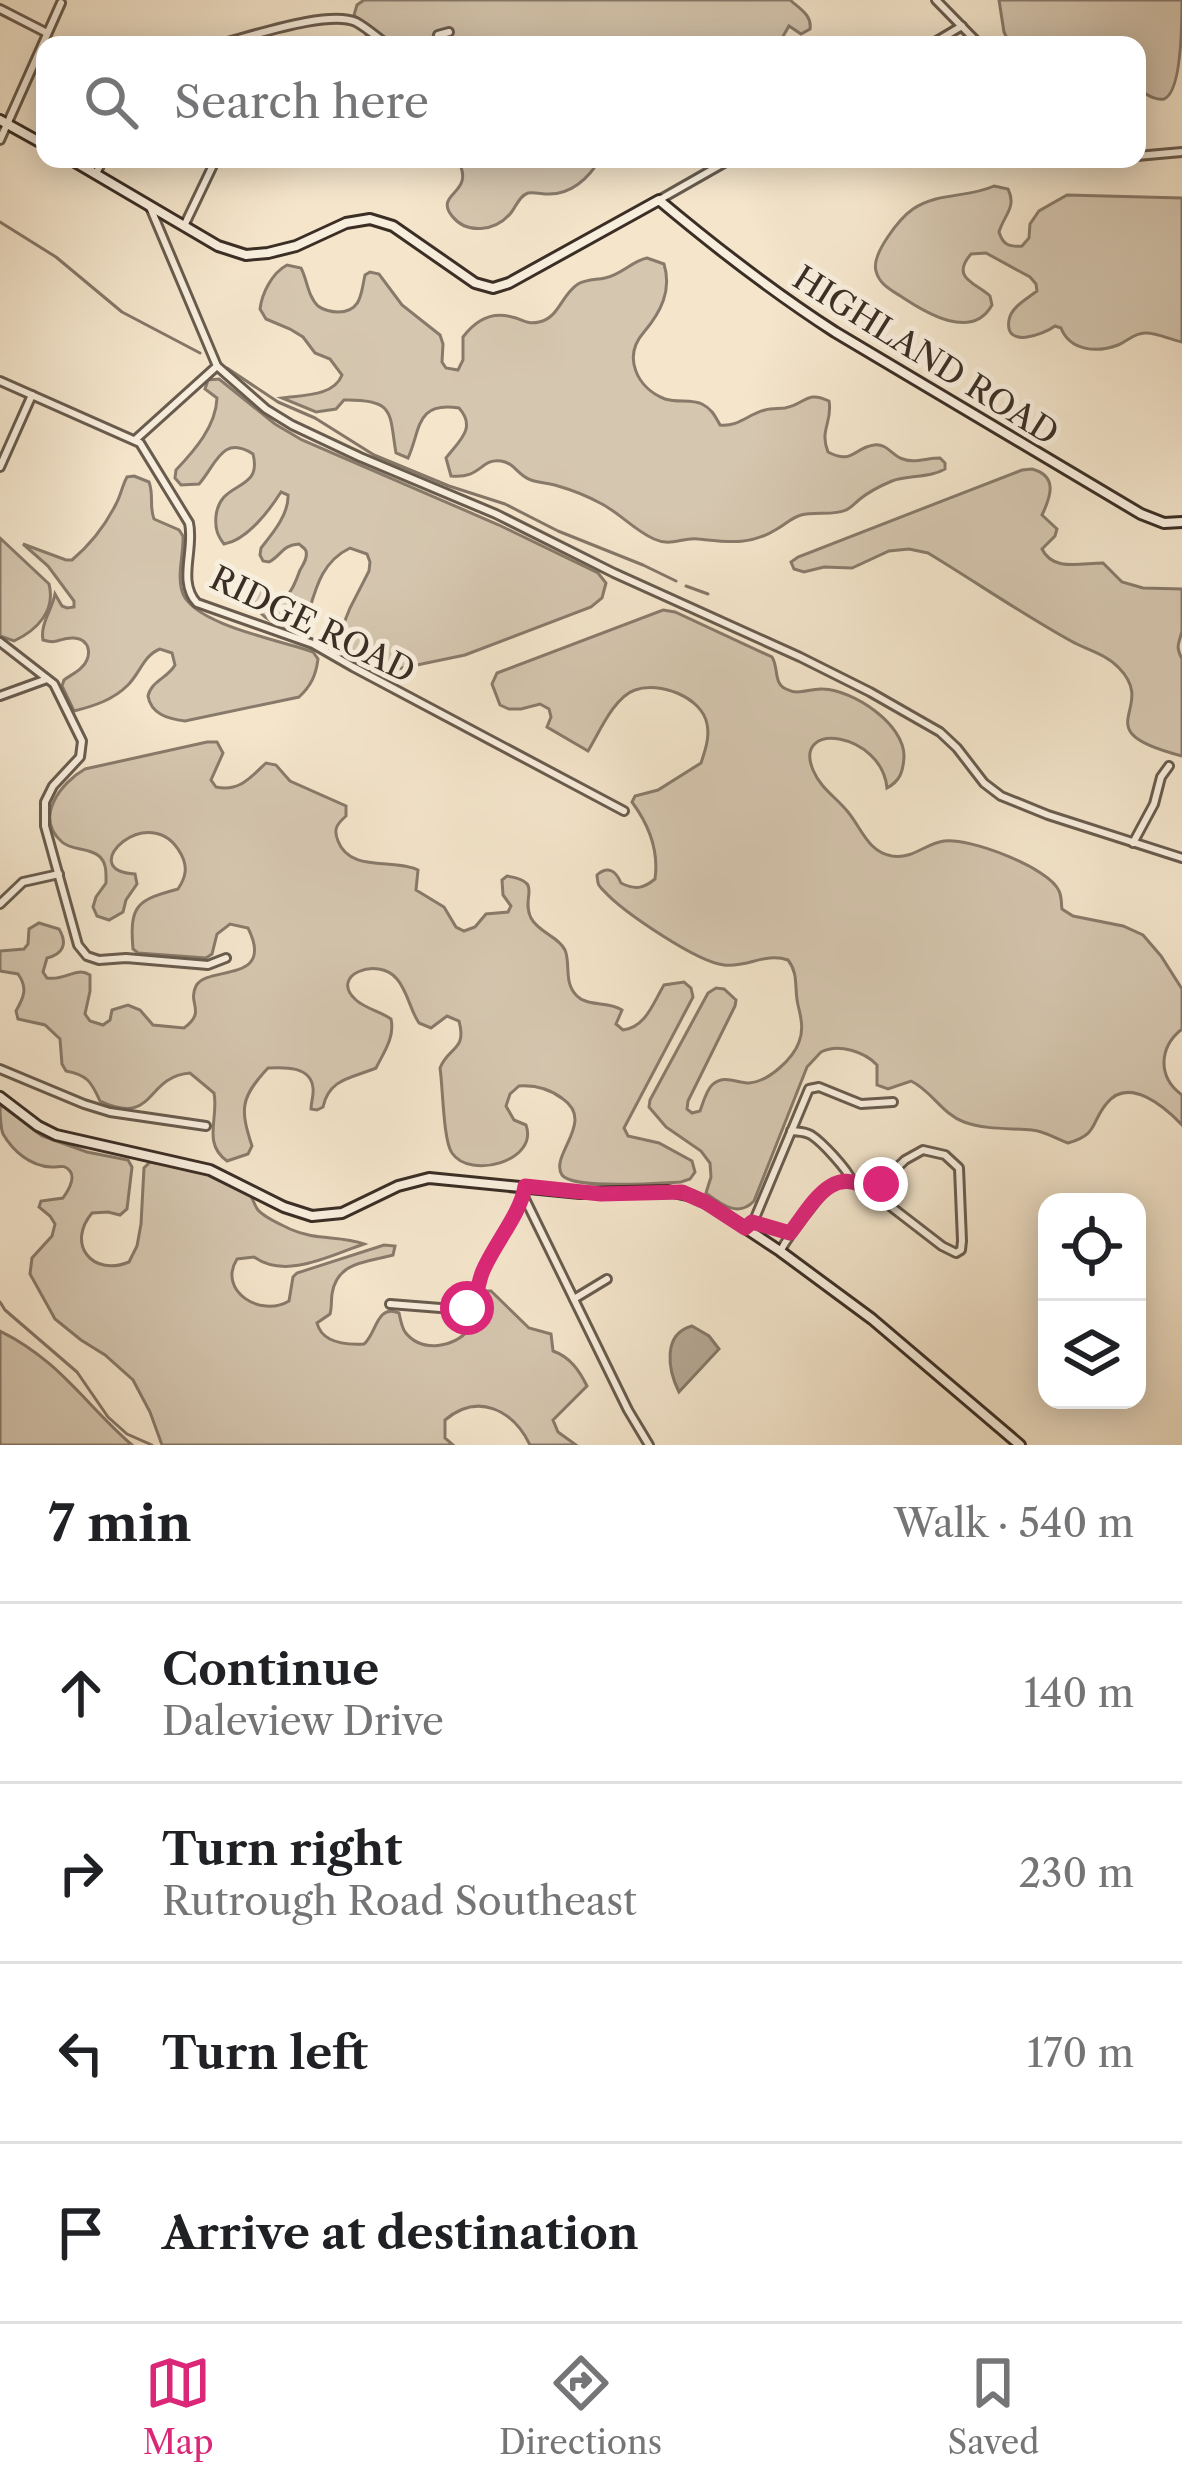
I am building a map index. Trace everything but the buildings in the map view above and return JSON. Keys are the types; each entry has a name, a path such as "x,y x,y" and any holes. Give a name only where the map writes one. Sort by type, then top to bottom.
{"street":[{"path":"936,0 971,36"},
{"path":"46,36 61,3"},
{"path":"0,9 47,33"},
{"path":"252,36 326,18 355,22 375,36"},
{"path":"945,36 962,26"},
{"path":"438,36 449,32"},
{"path":"0,140 36,56"},
{"path":"4,122 36,140"},
{"path":"1146,155 1182,152"},
{"path":"86,168 218,246 246,255 296,246 346,223 379,220 475,283 494,288 715,168"},
{"path":"96,174 99,168"},
{"path":"184,224 212,168"},
{"name":"HIGHLAND ROAD","path":"659,200 726,255 835,332 1141,514 1164,523 1182,522"},
{"path":"149,204 217,366 266,410 800,657 925,722 949,740 984,783 1001,796 1182,859"},
{"path":"0,381 135,440 217,366"},
{"path":"0,467 32,395"},
{"name":"RIDGE ROAD","path":"135,440 189,523 188,584 194,600 322,648 625,812"},
{"path":"0,642 51,680 83,747 80,758 53,786 45,802 45,826 75,938 87,956 208,965 226,958"},
{"path":"0,695 51,680"},
{"path":"1133,843 1169,766"},
{"path":"0,904 23,882 59,874"},
{"path":"0,1069 110,1112 206,1126"},
{"path":"749,1225 807,1092 814,1087 861,1104 893,1102"},
{"path":"0,1097 56,1135 210,1170 312,1216 342,1213 420,1179 601,1194 682,1192 749,1225 872,1318 1020,1445"},
{"path":"791,1131 813,1137 852,1181"},
{"path":"780,1251 827,1187 841,1181 852,1181 872,1192 953,1253 961,1250 960,1170 954,1161 929,1150 916,1152 872,1192"},
{"path":"390,1304 453,1310 470,1306 483,1271 524,1197 525,1186"},
{"path":"524,1197 649,1445"},
{"path":"749,1225 790,1233"},
{"path":"574,1299 607,1279"}],"shaded area":[{"path":"364,0 790,0 807,16 810,29 801,34 789,26 783,36 366,36 367,27 354,15"},
{"path":"999,0 1182,0 1180,55 1174,84 1164,99 1146,94 1146,36 1006,36"},
{"path":"593,168 585,179 556,194 528,193 504,220 481,228 458,222 448,208 462,171"},
{"path":"994,186 1008,189 1010,195 999,232 1013,246 1022,246 1029,238 1030,224 1039,211 1067,195 1182,198 1182,342 1145,333 1093,349 1077,346 1055,326 1034,336 1018,337 1009,329 1010,315 1037,291 1036,284 986,253 971,254 963,269 967,279 990,296 992,305 973,321 936,316 883,283 876,271 878,255 907,214 933,200"},
{"path":"647,258 664,264 666,292 637,342 634,361 640,380 655,394 702,404 720,425 821,398 829,401 828,452 848,456 878,445 905,460 940,458 945,469 892,481 846,510 801,515 757,538 666,542 647,535 595,500 534,481 506,462 489,462 469,475 451,476 446,458 466,428 459,408 427,413 408,458 396,453 387,411 373,402 344,400 336,409 316,412 282,398 325,391 342,375 303,337 266,319 260,309 269,284 287,265 301,268 318,306 336,312 356,305 365,275 379,274 402,305 440,335 442,362 458,370 463,337 478,322 497,315 531,323 546,320 578,284 611,276"},
{"path":"219,379 302,440 598,573 606,583 602,598 591,607 465,655 393,670 377,667 348,649 343,639 342,628 370,562 367,554 350,548 325,570 305,624 269,620 257,608 252,590 261,588 267,601 285,597 306,556 299,544 285,548 269,562 260,555 283,516 288,495 281,492 249,531 224,544 216,528 219,504 252,475 253,454 227,450 199,484 181,485 175,478 176,470 209,428 217,398 205,389 208,380"},
{"path":"1032,469 1049,482 1042,515 1057,529 1042,549 1053,561 1103,563 1122,582 1182,589 1178,647 1182,756 1152,746 1128,728 1132,696 1114,663 928,553 889,551 852,568 804,572 794,569 791,562"},
{"path":"127,477 149,482 154,519 183,536 181,587 191,605 222,623 313,652 318,659 316,670 299,697 185,721 167,717 153,707 148,696 175,665 172,653 160,649 116,695 74,711 62,686 85,664 87,646 74,638 43,640 43,634 55,594 67,608 74,607 74,601 48,566 23,544 72,560 107,520"},
{"path":"0,538 49,584 50,603 43,618 14,641 0,636"},
{"path":"663,610 772,657 779,683 786,689 848,695 887,721 904,757 900,776 887,788 882,769 856,745 826,739 815,744 810,754 820,782 877,850 900,856 944,841 989,849 1041,873 1060,893 1062,909 1073,916 1143,935 1182,989 1182,1029 1169,1044 1164,1062 1168,1080 1182,1095 1182,1125 1157,1103 1126,1093 1107,1103 1089,1132 1068,1143 1037,1131 972,1125 949,1114 911,1081 888,1089 877,1085 877,1065 866,1056 828,1049 807,1067 754,1201 736,1209 706,1193 710,1163 666,1127 649,1107 650,1100 708,993 716,988 736,1000 735,1006 687,1109 700,1111 708,1090 717,1082 756,1082 779,1068 796,1049 801,1033 794,971 788,960 780,958 724,965 697,955 627,911 600,887 597,875 611,871 621,883 635,887 655,879 651,839 632,802 635,796 658,790 701,763 708,734 703,714 688,699 667,690 635,690 614,708 588,751 547,727 549,709 540,704 521,709 500,705 492,684 497,673"},
{"path":"217,742 223,753 211,780 216,787 238,786 266,763 276,765 290,781 346,806 346,816 336,830 344,851 362,861 418,870 416,890 444,907 464,931 486,914 508,912 511,906 503,895 502,880 507,876 525,882 531,918 565,950 573,991 587,1002 622,1010 616,1024 623,1030 643,1019 664,985 684,982 691,988 693,997 624,1128 628,1136 659,1143 692,1161 695,1172 690,1179 618,1184 569,1180 560,1167 574,1128 572,1108 553,1093 531,1086 519,1086 506,1106 514,1120 526,1125 522,1148 501,1163 461,1161 452,1153 447,1137 440,1068 459,1043 459,1021 447,1016 431,1028 419,1023 397,979 379,969 359,972 348,983 356,1000 391,1019 390,1038 376,1068 336,1085 317,1110 311,1109 313,1088 307,1075 296,1069 268,1068 245,1104 252,1146 248,1154 227,1161 213,1138 214,1093 190,1073 175,1076 131,1108 100,1101 88,1080 66,1071 60,1039 45,1025 18,1019 24,988 18,974 0,971 0,951 24,949 29,929 39,923 59,929 62,948 47,958 43,972 47,978 80,972 90,975 85,1014 103,1025 112,1010 128,1005 153,1025 184,1028 196,1012 196,986 237,970 253,958 248,928 230,924 217,934 212,954 206,958 138,953 133,949 135,913 145,901 178,889 185,872 181,854 168,838 152,833 123,842 111,862 118,870 135,874 137,884 123,912 109,920 97,916 93,907 106,883 103,862 95,853 62,842 50,822 60,791 85,769"},
{"path":"0,1104 42,1136 128,1160 132,1167 127,1209 120,1215 92,1213 82,1236 87,1255 104,1265 129,1262 137,1246 144,1168 150,1162 229,1181 249,1193 265,1216 300,1233 364,1244 294,1266 254,1257 237,1259 232,1271 237,1291 255,1304 289,1301 297,1273 384,1245 395,1246 393,1255 355,1265 335,1283 330,1314 317,1323 324,1335 336,1341 364,1344 381,1316 391,1311 399,1313 412,1339 447,1344 469,1329 483,1291 491,1291 529,1328 551,1334 553,1351 569,1360 584,1380 587,1386 553,1420 558,1432 576,1445 530,1445 514,1422 482,1406 445,1420 445,1438 453,1445 162,1445 133,1380 55,1319 30,1274 32,1258 52,1236 55,1224 39,1207 41,1201 63,1198 72,1174 65,1167 36,1164 17,1152 3,1134"},
{"path":"692,1326 719,1349 679,1392 670,1354 676,1337"},
{"path":"0,1331 39,1355 132,1445 0,1445"}],"waterway":[{"path":"0,222 56,257 122,312 200,353"},
{"path":"227,368 374,455 505,504 676,581"},
{"path":"686,586 708,594"},
{"path":"0,1302 77,1372 108,1417 127,1434 152,1445"}],"route":[{"path":"467,1308 519,1208 525,1186 601,1194 682,1192 745,1228 752,1222 790,1233 834,1183 852,1181 872,1192 881,1184"}]}
